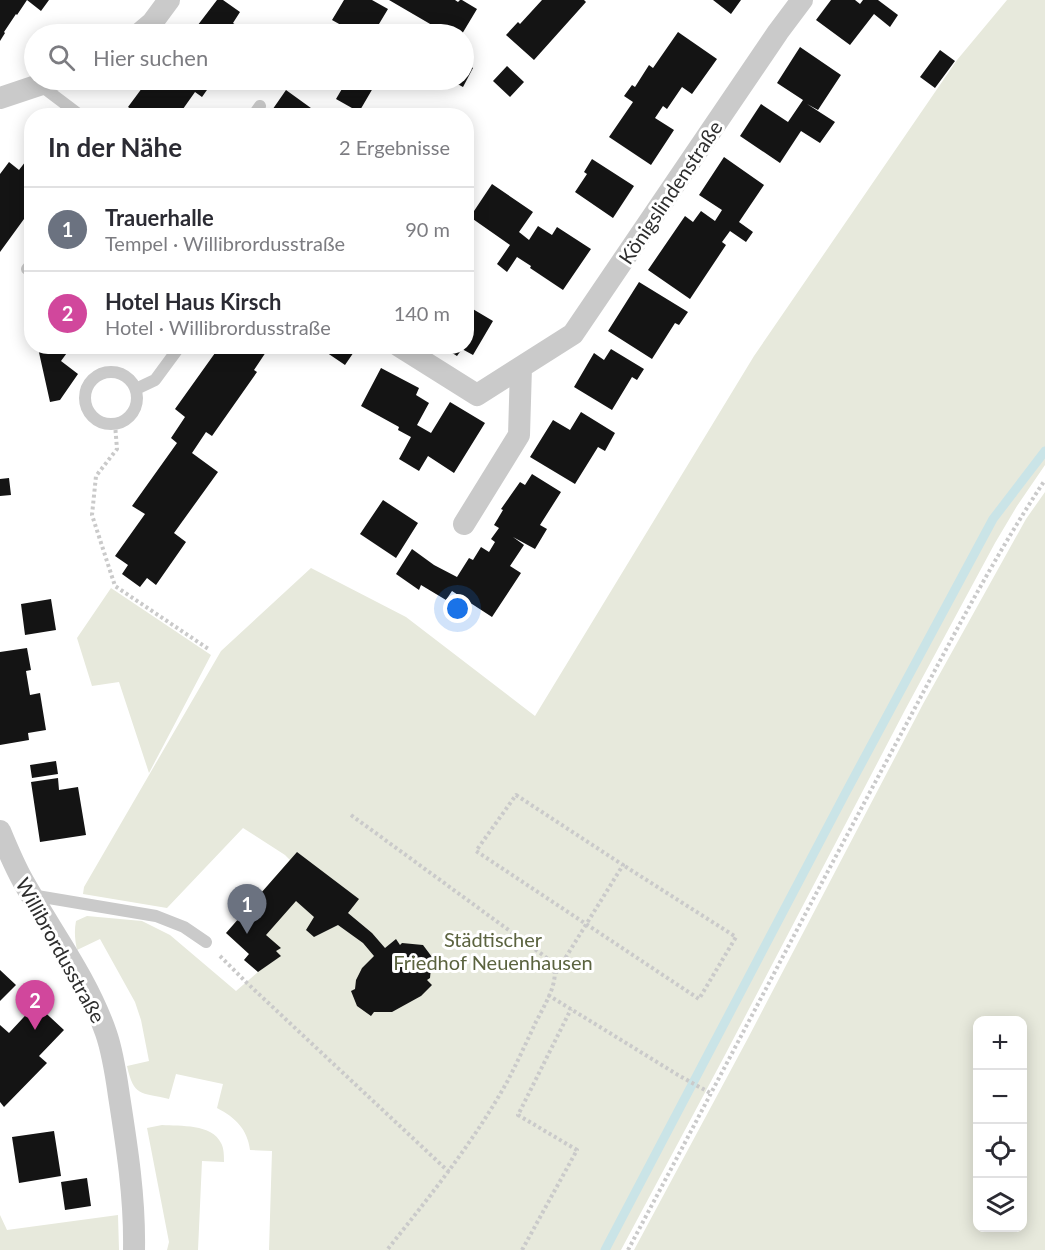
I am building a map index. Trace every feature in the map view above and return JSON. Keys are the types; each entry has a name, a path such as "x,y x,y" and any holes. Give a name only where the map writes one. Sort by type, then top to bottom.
{"street":[{"path":"151,24 169,0"},
{"name":"Königslindenstraße","path":"412,354 477,395 573,334 802,0"},
{"path":"0,98 24,90"},
{"path":"464,524 519,435 521,367"},
{"name":"Willibrordusstraße","path":"0,831 21,878 67,952 107,1034 116,1072 126,1137 133,1209 134,1250"}],"lane":[{"path":"55,90 73,108"},
{"path":"136,389 155,380 174,354"},
{"path":"109,371 126,376 136,389 136,407 124,421 116,424 98,421 87,409 84,401 84,392 88,384 101,373 109,371"},
{"path":"31,895 156,916 184,927 206,942"}],"path":[{"path":"116,424 117,449 96,476 92,515 115,586 210,650"},
{"path":"628,1250 820,885 975,598 1001,550 1045,480"},
{"path":"516,795 623,865 736,937 699,999 477,851 516,795"},
{"path":"351,815 551,961 556,973"},
{"path":"387,1250 449,1172 477,1131 508,1080 556,973 623,865"},
{"path":"206,942 246,983 449,1172"},
{"path":"548,995 712,1094"},
{"path":"522,1250 577,1150 518,1115 571,1009"}],"green space":[{"name":"Städtischer Friedhof Neuenhausen","path":"1007,0 1045,0 1045,465 995,543 621,1250 269,1250 272,1151 250,1150 240,1125 217,1108 223,1084 176,1074 169,1099 145,1094 136,1088 132,1083 127,1066 149,1061 135,1002 100,939 77,950 75,939 76,921 87,916 142,921 170,935 236,991 258,972 244,960 249,954 226,933 290,860 243,828 167,908 83,894 84,887 221,651 311,568 406,617 535,716 754,356 957,60"},
{"path":"1045,492 1045,1250 634,1250 747,1040 923,704 1026,519"},
{"path":"111,588 211,655 149,773 119,682 92,686 77,638"},
{"path":"162,1125 203,1129 217,1137 223,1147 224,1162 202,1161 198,1250 167,1250 169,1242 147,1128"},
{"path":"0,1215 7,1230 118,1215 119,1250 0,1250"}],"building":[{"path":"0,0 27,0 0,41"},
{"path":"27,0 49,0 41,11"},
{"path":"217,0 223,0 240,12 234,24 199,24"},
{"path":"344,0 372,0 388,9 379,24 339,24 332,20"},
{"path":"389,0 455,0 458,2 462,0 477,9 468,24 430,24"},
{"path":"542,0 584,0 586,2 534,60 506,35 518,22 520,24"},
{"path":"713,0 741,0 731,14"},
{"path":"831,0 855,0 860,4 863,0 878,0 898,15 890,27 874,14 850,45 816,20"},
{"path":"678,32 717,59 692,94 682,87 667,109 663,106 655,118 674,130 651,165 609,137 633,102 624,96 632,85 635,87 649,65 653,68"},
{"path":"800,47 841,75 818,110 807,104 835,122 820,143 801,131 780,163 740,136 761,104 788,122 803,100 777,83"},
{"path":"940,50 955,61 935,88 920,77"},
{"path":"507,66 524,82 510,97 493,81"},
{"path":"141,90 207,90 202,97 195,92 184,108 128,107"},
{"path":"286,90 311,108 274,108"},
{"path":"341,90 372,90 361,108 352,108 336,99"},
{"path":"724,157 764,185 739,222 753,232 746,242 730,231 722,242 726,245 690,299 648,270 685,216 693,222 701,211 715,221 722,210 699,195"},
{"path":"592,159 634,186 613,218 575,192 587,174 584,172"},
{"path":"9,162 19,170 24,163 24,219 0,252 0,174"},
{"path":"492,184 533,212 519,232 529,240 538,226 552,235 557,227 591,249 563,290 517,257 507,272 497,264 510,245 474,220 474,211"},
{"path":"639,282 688,312 679,325 675,323 652,359 608,331"},
{"path":"474,310 493,321 474,353"},
{"path":"611,349 644,369 637,380 632,377 612,410 574,387 594,353 604,360"},
{"path":"39,354 66,354 61,361 78,374 60,400 50,402"},
{"path":"214,354 265,354 254,370 257,372 212,436 206,432 192,453 218,472 174,533 186,542 156,585 147,578 140,587 122,574 128,565 115,556 145,514 132,506 177,443 171,438 185,417 175,409"},
{"path":"329,354 353,354 345,365"},
{"path":"381,368 419,388 416,395 429,403 417,425 431,433 450,402 485,423 454,473 428,456 419,471 399,459 411,437 398,430 399,427 361,406"},
{"path":"581,412 615,433 605,451 598,447 575,484 530,457 553,420 570,430"},
{"path":"532,474 561,492 540,525 547,529 535,549 513,537 524,545 510,566 521,573 492,617 452,591 446,600 421,585 419,590 396,574 412,549 434,565 457,577 469,558 473,560 481,547 489,552 495,542 491,539 499,528 494,525 503,510 501,509 520,482 525,485"},
{"path":"9,478 11,495 0,496 0,479"},
{"path":"383,500 418,523 396,558 360,534"},
{"path":"51,599 56,630 25,635 21,604"},
{"path":"27,648 31,670 26,671 30,695 40,693 46,730 28,733 29,740 0,745 0,652"},
{"path":"56,761 58,774 32,778 30,765"},
{"path":"58,778 59,790 78,787 86,835 40,842 31,782"},
{"path":"297,852 359,899 348,913 372,933 385,948 396,939 400,945 402,943 423,945 432,957 430,978 427,980 432,985 421,996 392,1012 374,1012 371,1016 357,1006 351,991 355,989 356,980 362,968 374,956 363,943 338,925 314,937 306,930 314,917 296,901 266,935 281,948 276,951 281,956 258,972 244,960 249,954 226,933"},
{"path":"0,970 16,985 0,1001"},
{"path":"36,1004 64,1030 39,1056 47,1063 4,1107 0,1102 0,1025 9,1033"},
{"path":"54,1131 61,1176 19,1183 12,1137"},
{"path":"87,1178 91,1206 65,1210 61,1182"}],"waterway":[{"path":"605,1250 993,519 1045,451"}],"place":[{"name":"Trauerhalle","path":"247,934"},
{"name":"Hotel Haus Kirsch","path":"35,1030"}]}
